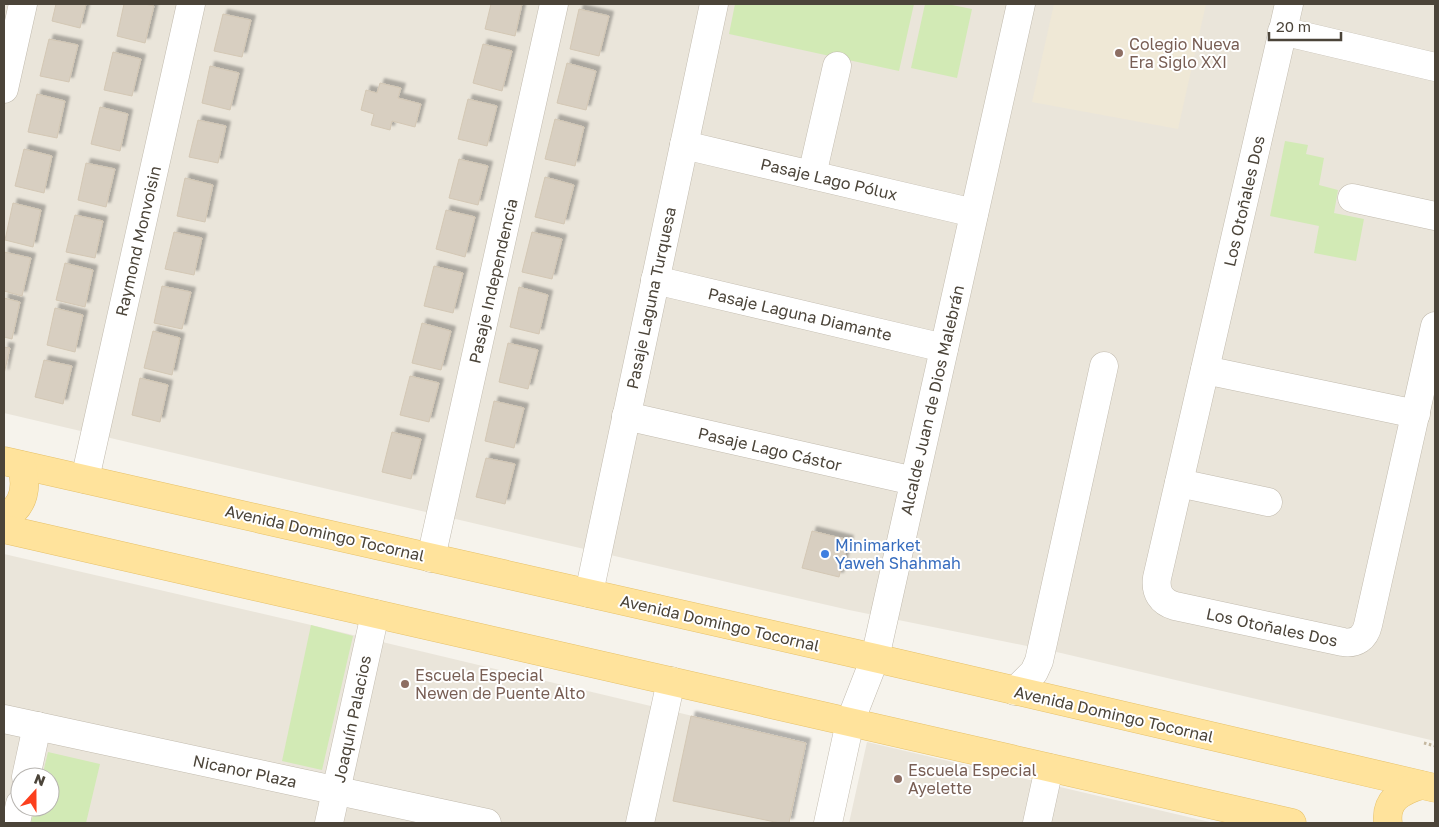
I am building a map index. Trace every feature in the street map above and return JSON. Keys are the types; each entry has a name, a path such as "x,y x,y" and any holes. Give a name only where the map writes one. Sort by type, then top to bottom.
{"main road":[{"name":"Avenida Domingo Tocornal","path":"12,463 875,658 1428,787"},
{"path":"4,518 14,510 24,495 24,475 12,463"},
{"path":"4,529 1049,768 1234,817 1292,823"},
{"path":"1388,823 1387,812 1391,802 1403,793 1428,787"}],"street":[{"path":"4,89 23,4"},
{"name":"Raymond Monvoisin","path":"85,479 191,4"},
{"name":"Pasaje Independencia","path":"431,558 554,4"},
{"name":"Pasaje Laguna Turquesa","path":"589,593 714,4"},
{"name":"Alcalde Juan de Dios Malebrán","path":"828,823 850,722 875,658 1021,4"},
{"name":"Los Otoñales Dos","path":"1288,4 1157,578 1157,589 1163,600 1169,604 1194,610 1343,642 1354,642 1364,636 1368,626 1435,326"},
{"path":"1282,32 1435,67"},
{"path":"812,175 837,66"},
{"name":"Pasaje Lago Pólux","path":"684,145 974,213"},
{"path":"1352,198 1435,216"},
{"name":"Pasaje Laguna Diamante","path":"655,280 944,348"},
{"path":"1015,691 1034,672 1039,661 1104,366"},
{"path":"1205,370 1416,414"},
{"name":"Pasaje Lago Cástor","path":"626,416 914,481"},
{"path":"1179,483 1268,502"},
{"name":"Joaquín Palacios","path":"329,823 374,614"},
{"path":"640,823 671,681"},
{"name":"Nicanor Plaza","path":"4,719 336,791 459,820 487,823"},
{"path":"28,767 37,726"},
{"path":"1037,823 1049,768"}],"path":[{"path":"1424,743 1435,746"}],"shaded area":[{"path":"4,4 1435,4 1435,741 1061,653 849,610 4,413"},
{"name":"Colegio Nueva Era Siglo XXI","path":"1054,4 1206,4 1178,129 1032,102"},
{"path":"4,554 806,743 789,823 4,823"},
{"path":"867,742 1214,823 849,823"}],"green space":[{"path":"735,4 914,4 899,71 729,34"},
{"path":"925,4 947,4 972,9 957,78 911,68"},
{"path":"1285,141 1308,145 1306,154 1324,158 1319,185 1338,190 1334,213 1364,219 1356,261 1314,253 1319,226 1270,216"},
{"path":"311,625 353,636 322,770 282,761"},
{"path":"48,752 100,764 86,823 31,823 32,817 60,817 60,767 44,767"}],"building":[{"path":"56,4 86,4 80,28 52,21"},
{"path":"124,4 154,6 145,43 117,36"},
{"path":"491,4 522,4 515,36 485,29"},
{"path":"579,9 609,16 599,56 570,49"},
{"path":"223,14 251,20 242,57 214,51"},
{"path":"49,39 78,45 69,82 40,76"},
{"path":"483,44 512,51 502,91 473,83"},
{"path":"113,52 141,59 132,96 104,90"},
{"path":"567,63 596,71 586,110 557,103"},
{"path":"210,66 239,73 230,110 202,103"},
{"path":"380,83 401,88 398,98 421,104 415,127 392,121 390,130 371,125 374,114 361,110 366,90 377,93"},
{"path":"37,94 65,101 57,138 28,132"},
{"path":"468,99 497,106 487,146 458,139"},
{"path":"100,107 128,114 120,151 91,144"},
{"path":"555,119 584,127 575,166 545,159"},
{"path":"198,120 226,126 218,163 189,157"},
{"path":"24,149 52,156 44,193 15,186"},
{"path":"459,159 488,166 478,205 449,198"},
{"path":"86,163 115,169 106,207 78,200"},
{"path":"545,177 574,185 564,224 535,217"},
{"path":"185,178 213,185 205,222 177,216"},
{"path":"13,203 41,210 33,247 5,240"},
{"path":"446,210 475,217 465,257 436,249"},
{"path":"75,215 103,221 95,258 66,252"},
{"path":"174,232 202,238 194,275 165,269"},
{"path":"532,232 562,239 552,279 522,272"},
{"path":"4,252 31,258 22,296 4,291"},
{"path":"65,263 93,270 85,307 56,300"},
{"path":"434,266 463,273 453,313 424,306"},
{"path":"162,286 191,292 182,329 154,323"},
{"path":"519,287 548,295 539,334 510,327"},
{"path":"4,298 20,302 12,339 4,337"},
{"path":"55,308 83,315 75,352 47,345"},
{"path":"422,323 451,331 441,370 412,363"},
{"path":"153,331 180,338 172,375 144,368"},
{"path":"508,343 538,350 528,389 499,382"},
{"path":"4,347 10,348 4,374"},
{"path":"44,360 72,366 63,404 35,397"},
{"path":"410,376 439,383 429,422 400,415"},
{"path":"140,378 168,385 160,422 132,415"},
{"path":"494,401 524,408 514,448 485,441"},
{"path":"392,432 421,439 411,479 382,472"},
{"path":"486,458 515,464 505,504 476,497"},
{"name":"Minimarket Yaweh Shahmah","path":"812,531 849,540 839,577 802,568"},
{"path":"691,716 806,743 789,823 780,823 673,801"}],"place":[{"name":"Colegio Nueva Era Siglo XXI","path":"1119,53"},
{"name":"Minimarket Yaweh Shahmah","path":"825,554"},
{"name":"Escuela Especial Newen de Puente Alto","path":"405,684"},
{"name":"Escuela Especial Ayelette","path":"898,779"}]}
